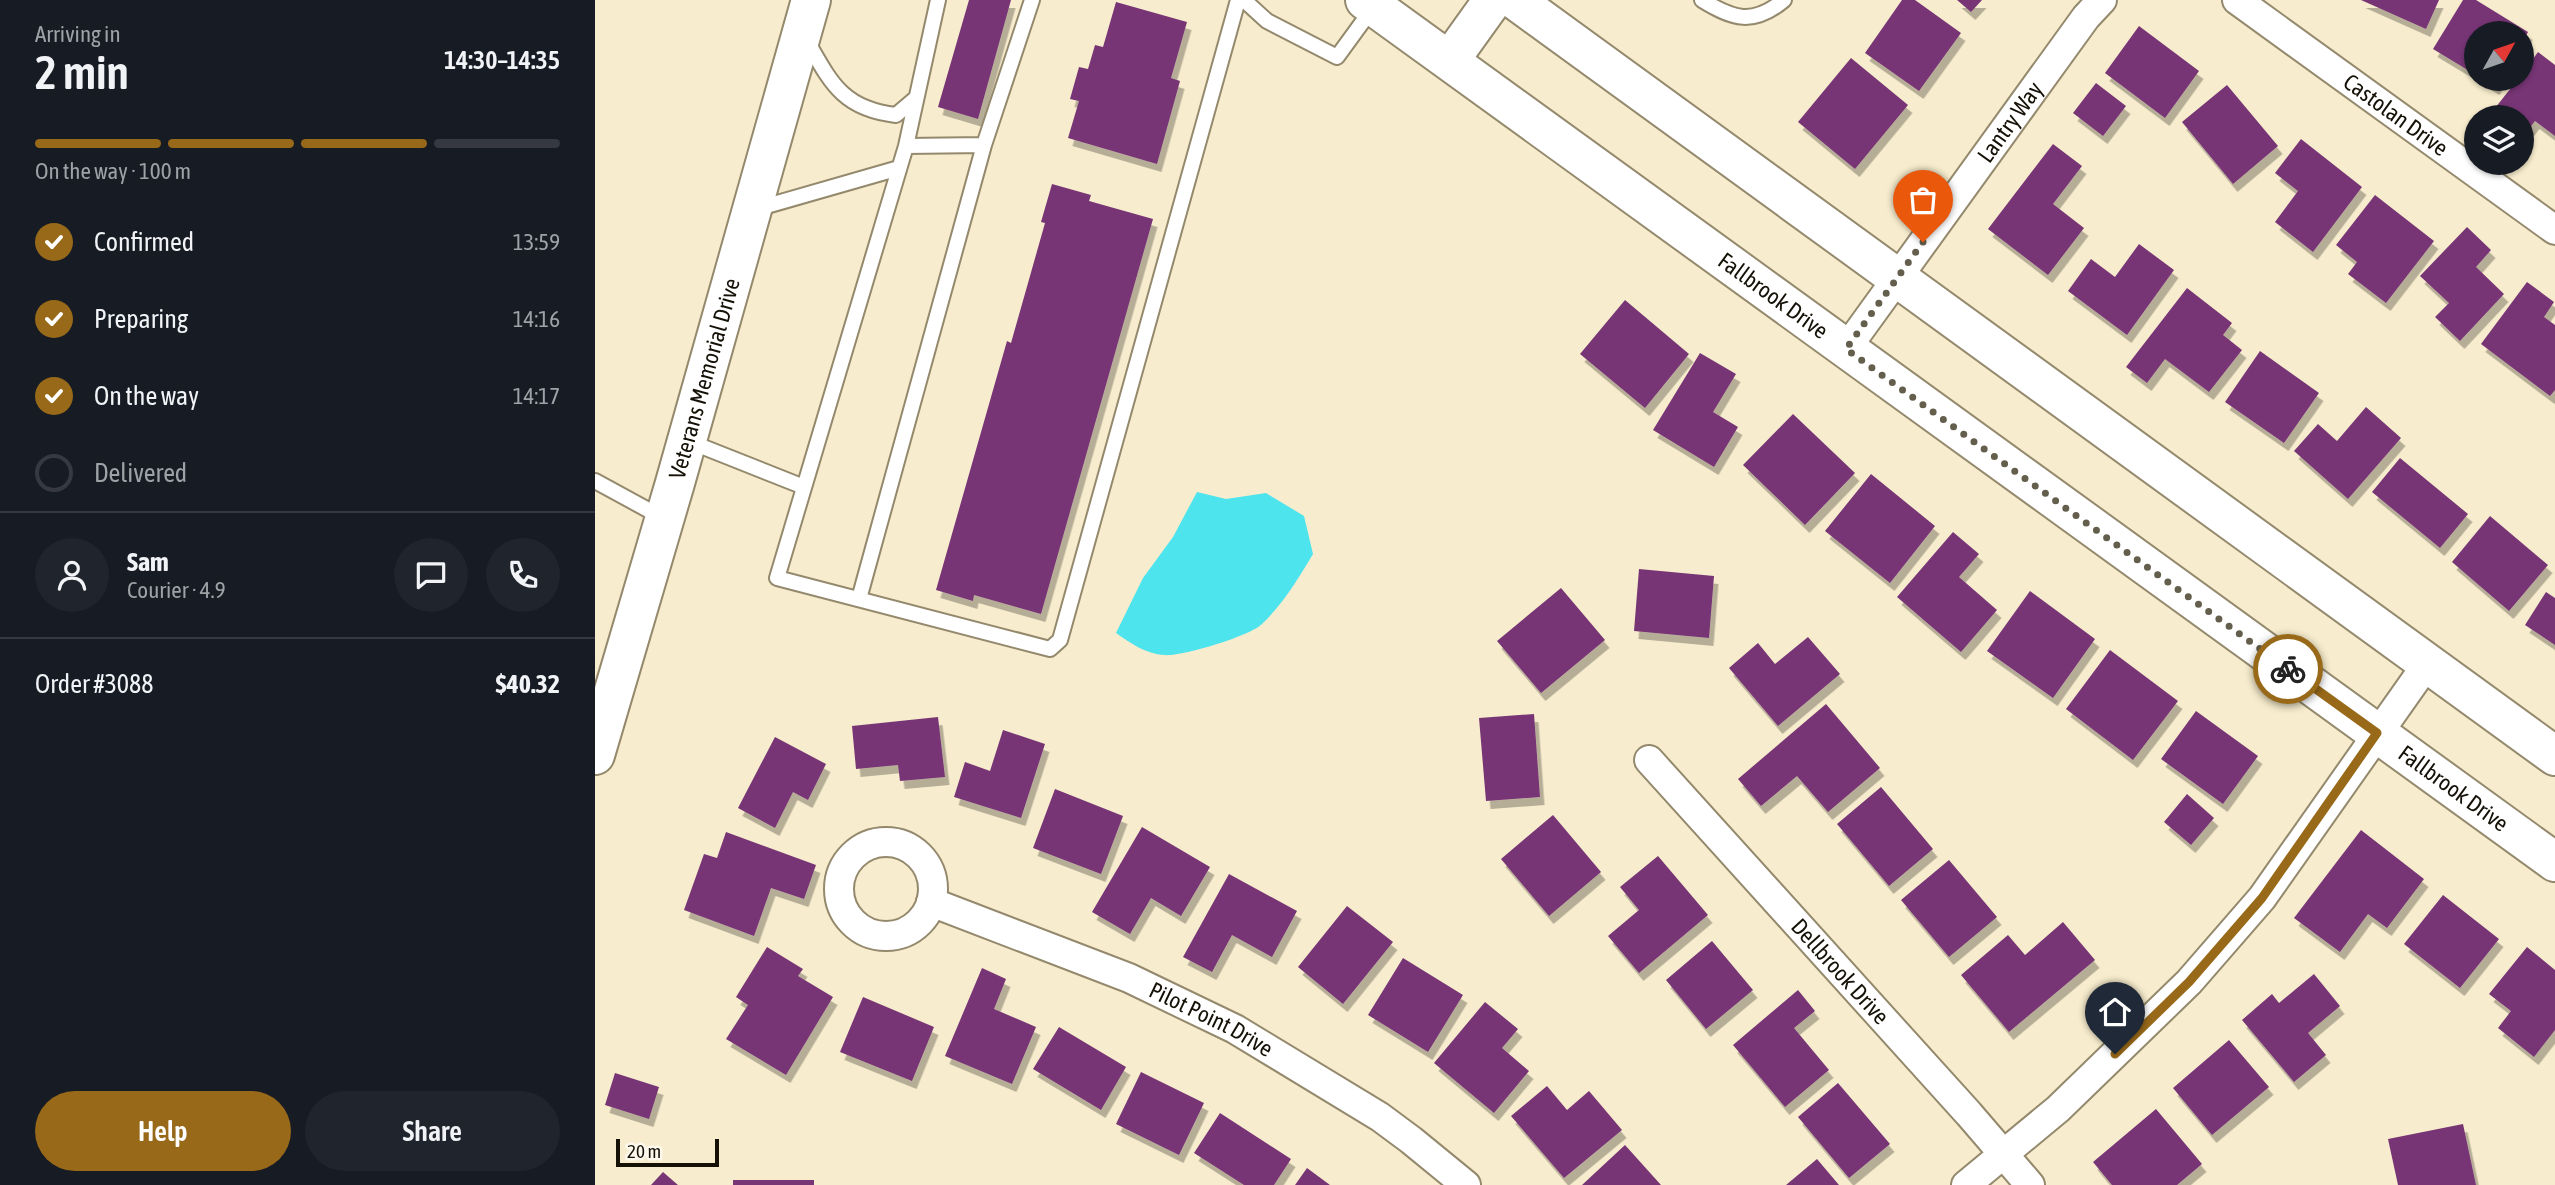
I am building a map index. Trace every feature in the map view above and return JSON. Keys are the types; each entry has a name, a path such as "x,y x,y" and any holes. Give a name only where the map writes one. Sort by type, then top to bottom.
{"main road":[{"path":"1450,60 1493,0"},
{"path":"1515,0 2555,756"},
{"name":"Fallbrook Drive","path":"1369,3 2555,862"},
{"name":"Veterans Memorial Drive","path":"595,755 806,16"}],"street":[{"name":"Lantry Way","path":"1846,349 2086,17 2102,0"},
{"name":"Castolan Drive","path":"2237,0 2555,230"},
{"path":"1966,1185 2058,1109 2189,982 2262,898 2427,664"},
{"name":"Dellbrook Drive","path":"1649,760 2030,1185"},
{"name":"Pilot Point Drive","path":"931,902 1129,978 1235,1029 1380,1117 1466,1185"}],"lane":[{"path":"938,0 906,146 777,578 1049,649 1061,640 1238,0"},
{"path":"859,600 985,145 1032,0"},
{"path":"1244,0 1267,21 1337,57 1369,3"},
{"path":"1702,0 1724,13 1745,18 1768,13 1784,0"},
{"path":"806,16 829,79 848,100 874,113 896,115 916,98"},
{"path":"906,146 985,145"},
{"path":"751,211 899,168"},
{"path":"687,440 804,487"},
{"path":"595,481 664,519"}],"water":[{"path":"1197,492 1226,499 1266,493 1304,516 1313,554 1283,600 1255,629 1230,640 1185,653 1151,653 1116,633 1143,578 1173,537"}],"building":[{"path":"969,0 1011,0 978,119 938,107"},
{"path":"1902,0 1915,0 1961,33 1919,91 1865,53"},
{"path":"1957,0 1982,0 1971,12"},
{"path":"2361,0 2439,0 2426,29"},
{"path":"2463,0 2476,0 2510,21 2464,21 2464,68 2433,49"},
{"path":"1116,2 1187,22 1171,78 1180,81 1157,164 1068,138 1079,101 1070,99 1079,67 1088,69 1095,45 1103,47"},
{"path":"2139,26 2199,71 2165,118 2105,73"},
{"path":"2538,52 2555,65 2555,136 2534,122 2534,105 2497,105 2509,91 2534,91 2534,58"},
{"path":"1851,58 1908,105 1855,169 1798,122"},
{"path":"2096,83 2126,106 2103,136 2073,113"},
{"path":"2227,85 2278,146 2233,184 2182,122"},
{"path":"2301,139 2362,187 2313,252 2275,222 2298,191 2275,173"},
{"path":"2053,144 2082,166 2053,204 2084,228 2048,275 1988,229"},
{"path":"1052,184 1091,195 1089,201 1153,219 1041,614 974,595 973,601 936,590 1007,341 1011,343 1045,223 1041,222"},
{"path":"2375,195 2434,241 2386,303 2348,274 2357,262 2336,245"},
{"path":"2467,227 2491,250 2476,267 2504,294 2460,341 2435,317 2449,303 2420,276"},
{"path":"2139,244 2174,270 2127,335 2068,291 2091,259 2115,277"},
{"path":"2527,282 2554,302 2544,317 2555,325 2555,390 2550,396 2481,344"},
{"path":"2187,288 2232,323 2223,335 2242,350 2209,392 2165,359 2147,383 2126,367"},
{"path":"1625,300 1689,354 1645,408 1580,354"},
{"path":"2260,351 2319,393 2284,443 2225,402"},
{"path":"1700,353 1736,374 1713,412 1738,427 1714,467 1653,430"},
{"path":"2366,407 2401,438 2348,499 2294,451 2318,424 2337,441"},
{"path":"1793,414 1855,473 1805,525 1743,465"},
{"path":"2400,458 2468,514 2440,548 2372,492"},
{"path":"1871,474 1935,526 1890,583 1825,531"},
{"path":"2490,516 2548,565 2509,611 2452,562"},
{"path":"1953,532 1979,554 1959,577 1997,610 1961,652 1897,597"},
{"path":"1639,569 1714,576 1709,638 1634,631"},
{"path":"1561,588 1605,640 1541,693 1497,641"},
{"path":"2030,591 2095,639 2053,698 1987,651"},
{"path":"2546,592 2555,598 2555,645 2525,625"},
{"path":"1808,637 1840,674 1778,726 1729,668 1758,643 1775,664"},
{"path":"2110,650 2178,701 2133,760 2066,709"},
{"path":"1826,704 1880,768 1828,812 1797,776 1761,806 1738,779"},
{"path":"2196,711 2258,756 2223,804 2161,759"},
{"path":"1534,714 1540,797 1486,801 1479,718"},
{"path":"938,717 945,777 900,781 898,765 856,769 852,726"},
{"path":"1003,730 1045,744 1021,818 954,797 965,762 990,771"},
{"path":"775,737 826,764 808,800 793,792 775,828 738,808"},
{"path":"1881,787 1933,849 1889,886 1837,824"},
{"path":"1055,789 1123,816 1101,874 1033,848"},
{"path":"2187,794 2214,818 2191,845 2164,822"},
{"path":"1553,815 1601,872 1549,916 1501,859"},
{"path":"1142,827 1210,867 1181,916 1151,898 1130,934 1092,912"},
{"path":"2361,830 2424,879 2387,928 2368,914 2340,952 2294,918"},
{"path":"726,832 816,865 804,899 771,888 754,936 684,910 704,854 717,858"},
{"path":"1658,856 1708,915 1639,973 1608,936 1639,910 1620,887"},
{"path":"1949,860 1997,917 1949,957 1901,900"},
{"path":"1229,874 1297,911 1272,957 1232,935 1212,972 1183,957"},
{"path":"2443,895 2499,939 2460,988 2404,944"},
{"path":"1347,906 1393,942 1343,1004 1298,967"},
{"path":"2063,922 2095,960 2009,1032 1961,975 2008,935 2025,955"},
{"path":"1712,941 1753,990 1706,1029 1666,980"},
{"path":"767,947 803,969 798,976 833,997 786,1075 726,1039 748,1005 736,997"},
{"path":"2527,947 2555,970 2555,1030 2534,1057 2498,1028 2511,1011 2489,994"},
{"path":"1403,958 1463,995 1428,1052 1368,1015"},
{"path":"982,968 1006,979 994,1009 1036,1027 1012,1084 945,1056"},
{"path":"2314,974 2340,1006 2308,1033 2326,1055 2294,1082 2242,1020 2272,994 2279,1003"},
{"path":"1798,990 1815,1011 1794,1028 1829,1070 1785,1107 1733,1045"},
{"path":"863,997 934,1027 912,1081 840,1052"},
{"path":"1485,1002 1518,1029 1502,1048 1529,1071 1494,1113 1434,1063"},
{"path":"1059,1027 1126,1067 1101,1110 1033,1069"},
{"path":"2229,1040 2269,1087 2212,1135 2173,1088"},
{"path":"1141,1072 1204,1103 1179,1155 1116,1124"},
{"path":"615,1073 659,1087 649,1119 605,1105"},
{"path":"1838,1083 1890,1144 1849,1178 1798,1117"},
{"path":"1547,1086 1567,1110 1589,1091 1622,1130 1564,1178 1511,1116"},
{"path":"2156,1109 2202,1164 2177,1185 2112,1185 2093,1162"},
{"path":"1220,1113 1291,1159 1274,1185 1244,1185 1194,1153"},
{"path":"2463,1124 2476,1185 2398,1185 2388,1139"},
{"path":"1625,1145 1661,1185 1582,1185"},
{"path":"1817,1159 1839,1185 1786,1185"},
{"path":"1307,1168 1330,1185 1295,1185"},
{"path":"663,1172 678,1185 651,1185"},
{"path":"733,1180 814,1180 814,1185 733,1185"}],"way so far":[{"path":"1923,242 1846,349 2288,669"}],"route":[{"path":"2115,1054 2189,982 2262,898 2377,733 2288,669"}]}
